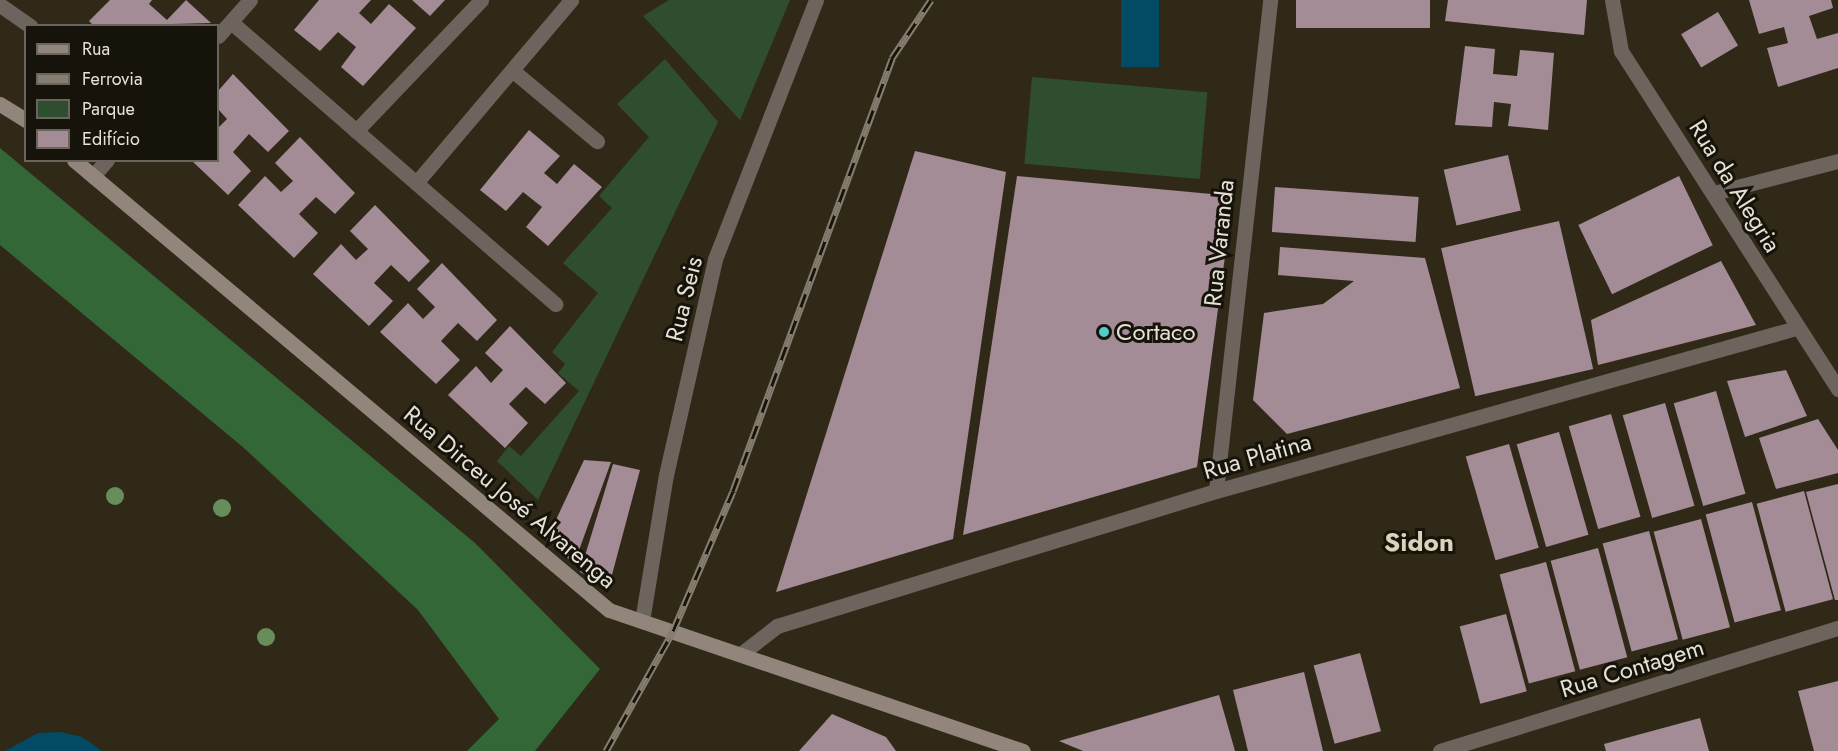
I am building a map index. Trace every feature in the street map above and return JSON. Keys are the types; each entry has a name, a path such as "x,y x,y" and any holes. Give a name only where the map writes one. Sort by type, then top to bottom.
{"main road":[{"path":"0,104 24,119"},
{"name":"Rua Dirceu José Alvarenga","path":"76,162 609,610 1023,751"}],"street":[{"path":"219,35 250,0"},
{"path":"356,131 482,0"},
{"path":"416,183 571,0"},
{"name":"Rua Seis","path":"642,621 666,475 715,259 816,0"},
{"name":"Rua Varanda","path":"1216,491 1270,0"},
{"name":"Rua da Alegria","path":"1612,0 1621,51 1714,193 1796,328 1838,389"},
{"path":"0,5 27,24"},
{"path":"231,22 555,304"},
{"path":"512,70 597,141"},
{"path":"1714,193 1838,161"},
{"path":"93,176 105,162"},
{"name":"Rua Platina","path":"741,654 777,626 1216,491 1796,328"},
{"name":"Rua Contagem","path":"1440,751 1838,628"}],"green space":[{"path":"669,0 790,0 740,120 643,16"},
{"path":"665,59 718,122 538,500 497,461 509,446 521,456 579,391 558,373 565,364 552,352 598,293 563,263 612,208 599,196 649,137 617,104"},
{"path":"1032,77 1207,92 1200,179 1024,164"},
{"path":"0,148 475,543 600,669 535,751 467,751 499,719 418,610 244,448 0,245"}],"water":[{"path":"1121,0 1159,0 1159,67 1121,67"},
{"path":"61,732 82,737 102,751 5,751 38,733"}],"building":[{"path":"110,0 152,0 149,4 167,20 186,0 211,23 92,24 89,21"},
{"path":"319,0 371,0 359,13 371,24 389,4 416,28 363,86 341,67 356,47 338,32 320,51 294,30"},
{"path":"412,0 445,0 430,16"},
{"path":"1296,0 1430,0 1430,28 1296,28"},
{"path":"1448,0 1587,0 1584,35 1445,21"},
{"path":"1749,0 1831,0 1833,8 1809,16 1817,39 1838,33 1838,68 1778,87 1767,48 1788,43 1784,27 1759,34"},
{"path":"1718,12 1738,45 1701,68 1681,34"},
{"path":"1465,46 1495,49 1493,74 1517,76 1520,50 1554,53 1548,130 1508,126 1511,104 1494,102 1492,127 1455,125"},
{"path":"233,74 289,131 268,152 249,134 233,152 251,171 228,195 193,162 219,162 219,127 227,119 219,110 219,90"},
{"path":"529,130 560,156 544,173 557,184 574,164 602,187 548,246 526,227 542,207 523,192 506,211 480,190"},
{"path":"300,137 355,193 335,214 316,197 299,214 318,233 294,258 238,205 265,176 281,192 293,181 275,163"},
{"path":"915,151 1006,172 953,539 776,592"},
{"path":"1508,155 1521,211 1457,225 1444,170"},
{"name":"Cortaco","path":"1017,176 1233,196 1197,467 963,535"},
{"path":"1679,176 1713,245 1612,294 1578,225"},
{"path":"1275,187 1419,197 1416,242 1272,232"},
{"path":"375,205 430,261 409,282 391,265 374,283 393,301 369,326 313,274 341,244 356,260 368,249 350,231"},
{"path":"1559,221 1593,369 1475,396 1441,248"},
{"path":"1280,247 1425,258 1460,388 1287,434 1253,400 1264,313 1323,304 1354,281 1278,275"},
{"path":"1721,261 1756,325 1598,365 1591,320"},
{"path":"442,263 497,320 477,341 458,323 441,341 460,360 436,384 380,332 408,303 423,319 435,307 417,289"},
{"path":"510,326 566,383 545,404 526,387 509,404 528,423 505,448 448,395 476,366 491,383 503,370 485,353"},
{"path":"1786,370 1807,416 1745,437 1727,381"},
{"path":"1716,391 1745,494 1703,506 1674,403"},
{"path":"1665,403 1694,506 1652,518 1623,415"},
{"path":"1611,414 1640,517 1598,529 1569,426"},
{"path":"1818,419 1838,450 1838,473 1776,489 1759,438"},
{"path":"1559,432 1588,535 1546,547 1517,444"},
{"path":"1509,444 1539,548 1496,560 1466,456"},
{"path":"584,460 611,462 574,564 547,539"},
{"path":"613,464 640,470 609,586 580,572"},
{"path":"1838,484 1838,600 1835,600 1806,492"},
{"path":"1804,491 1833,599 1786,612 1757,504"},
{"path":"1752,502 1781,610 1735,623 1706,514"},
{"path":"1701,519 1730,627 1683,640 1654,532"},
{"path":"1649,531 1678,639 1632,652 1603,543"},
{"path":"1598,548 1627,657 1580,670 1551,561"},
{"path":"1546,562 1575,671 1529,684 1500,574"},
{"path":"1506,614 1527,691 1480,704 1460,626"},
{"path":"1360,653 1381,731 1335,744 1314,665"},
{"path":"1304,672 1323,751 1248,751 1233,690"},
{"path":"1838,681 1838,751 1814,751 1798,691"},
{"path":"1219,695 1235,751 1083,751 1059,741"},
{"path":"832,714 886,737 896,751 799,751"},
{"path":"1700,718 1709,751 1606,751 1604,744"}],"railway":[{"path":"606,751 673,631 733,491 892,58 931,0"}],"place":[{"name":"Cortaco","path":"1104,332"}],"district":[{"name":"Sidon","path":"1419,543"}]}
